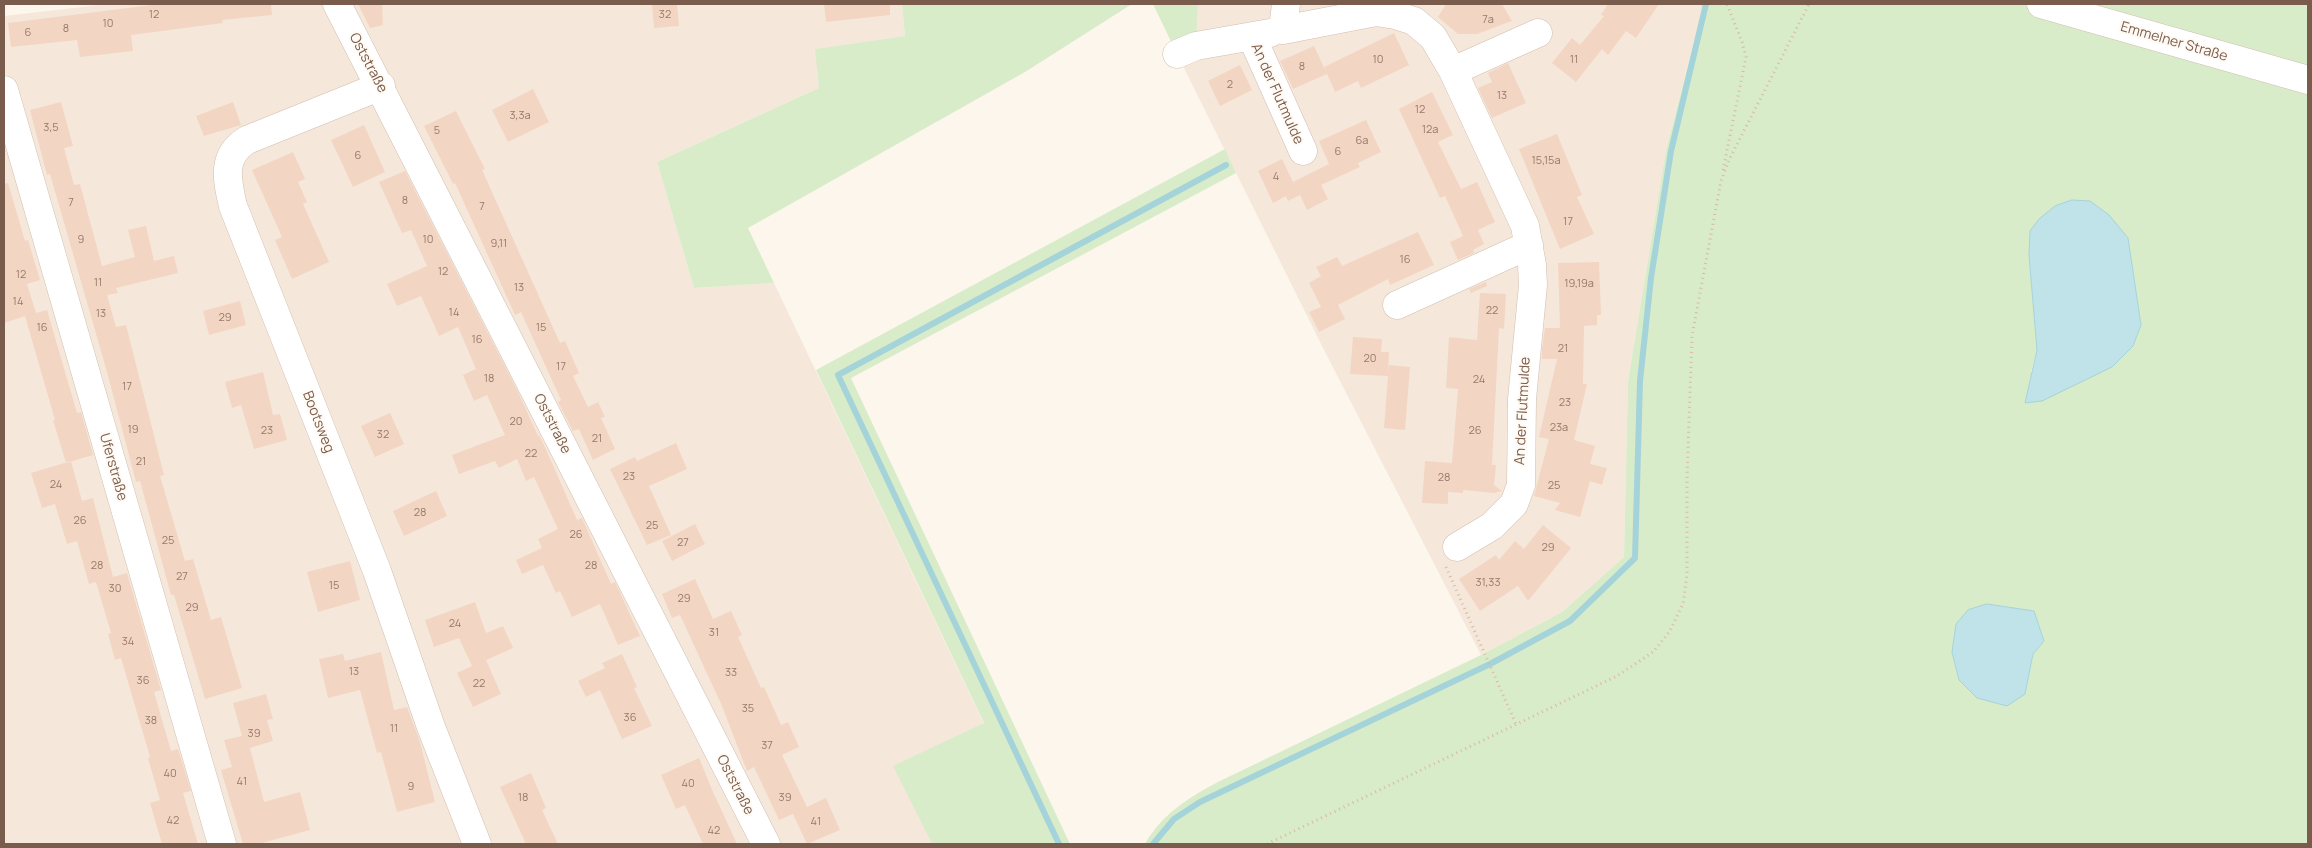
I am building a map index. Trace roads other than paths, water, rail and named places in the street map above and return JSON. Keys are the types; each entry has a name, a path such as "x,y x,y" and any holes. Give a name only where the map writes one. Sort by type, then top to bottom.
{"street":[{"name":"Oststraße","path":"337,4 381,86 766,844"},
{"name":"Emmelner Straße","path":"2041,4 2308,80"},
{"name":"An der Flutmulde","path":"1177,54 1196,46 1252,37 1285,17 1376,12 1414,21 1433,37 1453,71 1520,210 1529,246 1533,285 1522,398 1521,485 1514,504 1492,526 1457,547"},
{"path":"1453,71 1538,34"},
{"name":"An der Flutmulde","path":"1252,37 1302,151"},
{"name":"Bootsweg","path":"381,86 247,140 236,147 229,160 228,186 236,215 377,571 431,727 478,844"},
{"name":"Uferstraße","path":"4,90 222,844"},
{"path":"1396,305 1529,246"}],"water":[{"path":"2072,200 2090,201 2109,215 2128,238 2141,325 2133,346 2112,367 2042,401 2025,403 2037,350 2029,255 2030,231 2039,219 2055,206"},
{"path":"1987,604 2034,611 2044,641 2033,654 2025,694 2007,706 1977,698 1959,680 1952,652 1956,624 1968,610"}],"waterway":[{"path":"1153,844 1174,819 1200,802 1490,664 1570,621 1635,558 1640,381 1651,278 1671,151 1706,4"},
{"path":"1059,844 838,375 1226,165"}]}
